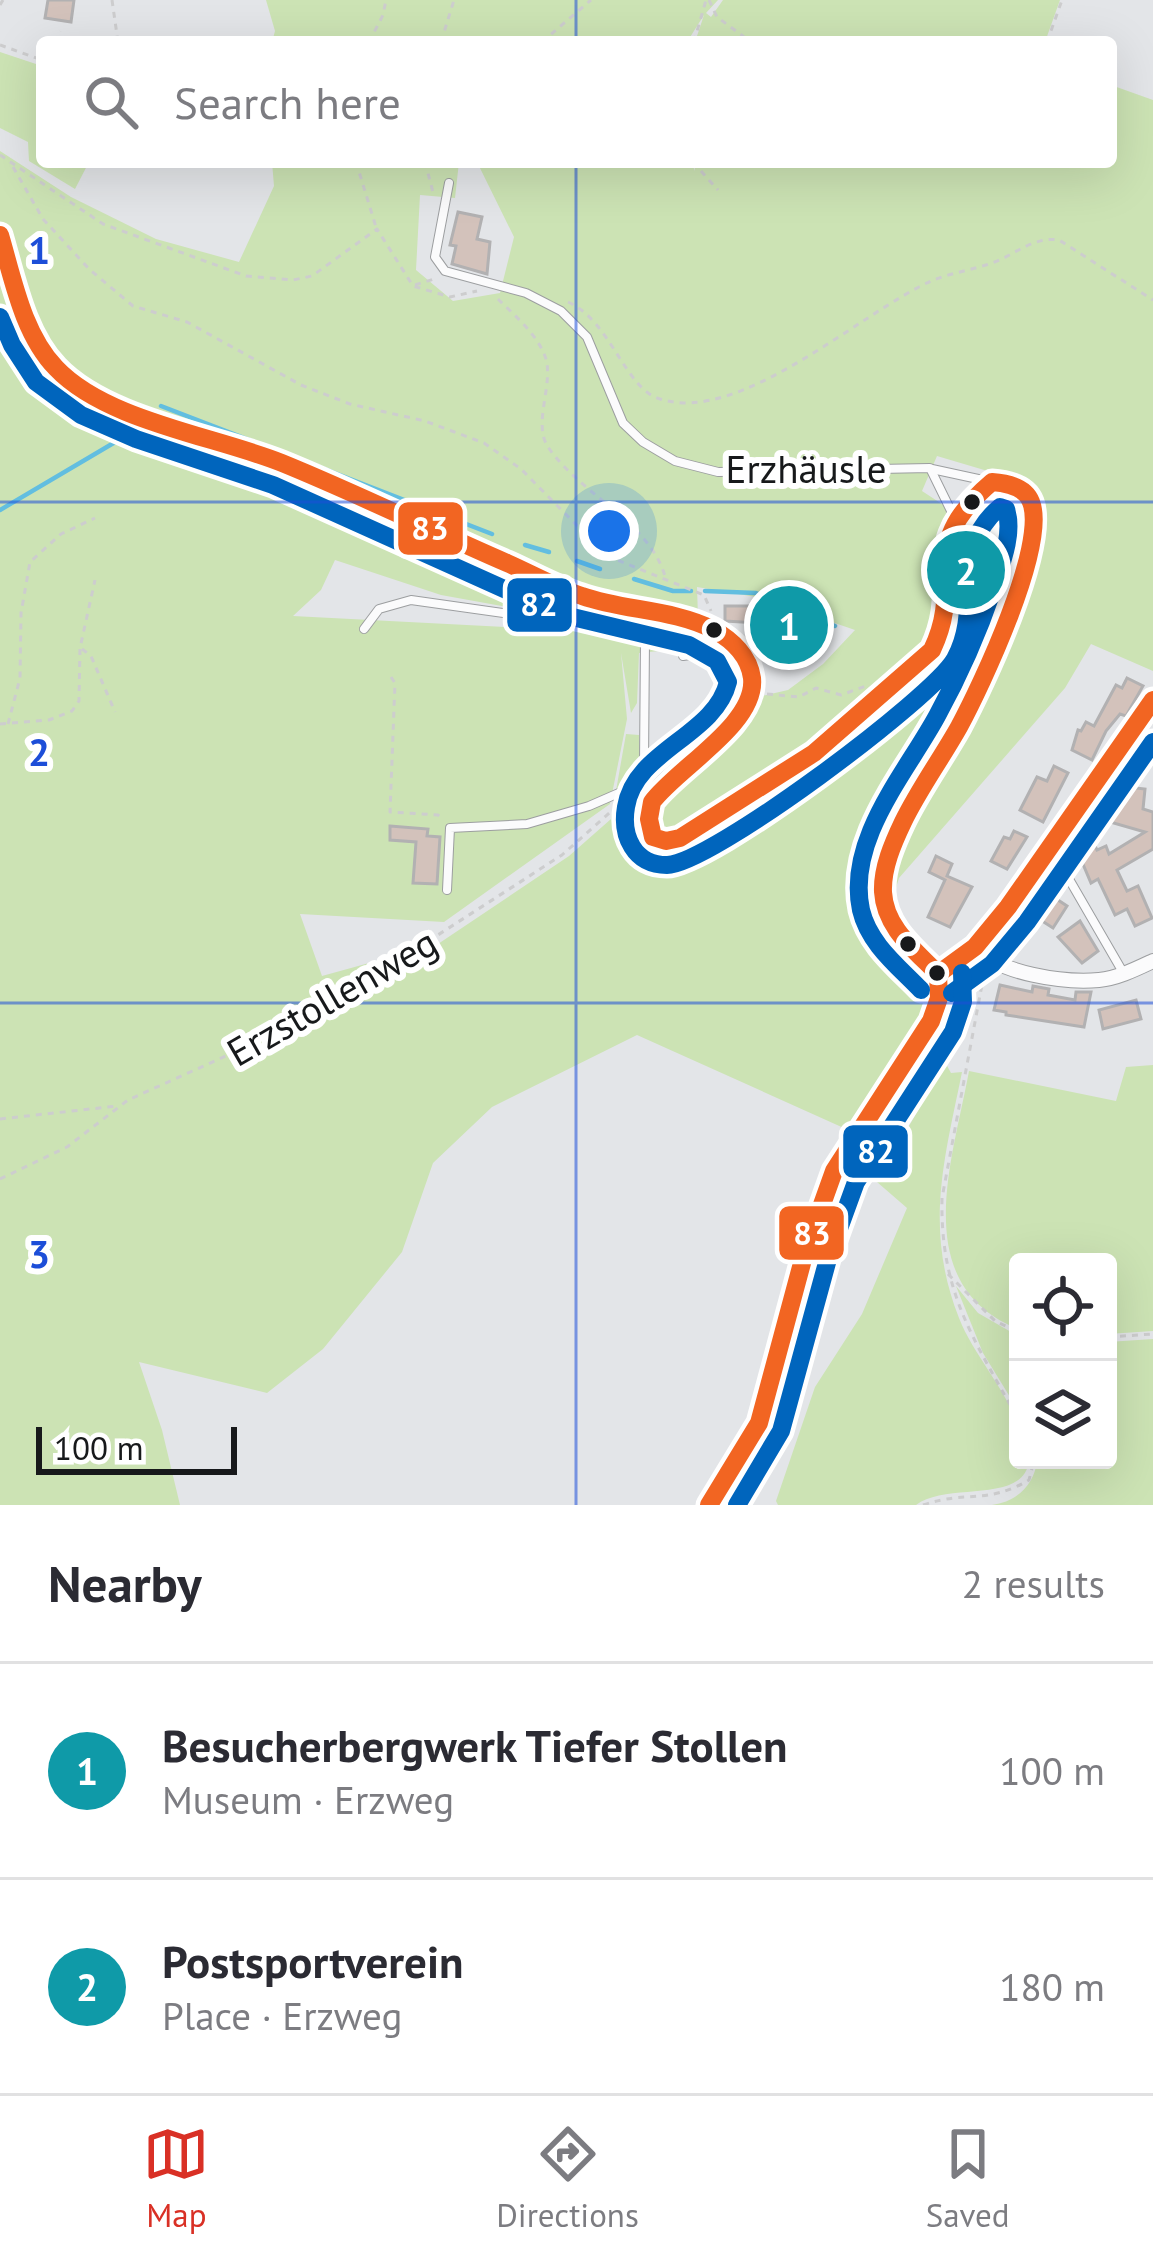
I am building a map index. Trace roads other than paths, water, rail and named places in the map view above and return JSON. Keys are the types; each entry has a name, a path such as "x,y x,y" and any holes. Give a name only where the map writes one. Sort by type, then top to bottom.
{"street":[{"path":"0,235 32,333 67,379 118,404 280,462 587,598 712,630 736,645 751,668 752,687 742,709 650,805 648,824 653,837 666,841 680,838 814,753 912,669 944,632 944,547 975,494 992,482 1022,489 1031,503 1033,533 1007,620 961,723 909,810 886,868 883,894 889,920 938,974 939,998 931,1021 834,1171 805,1252 759,1423 709,1505"},
{"path":"938,974 975,947 1153,700"},
{"path":"975,947 999,967 1082,980 1124,974 1153,961"}],"lane":[{"name":"Erzhäusle","path":"449,184 435,256 445,271 526,293 561,311 586,337 623,423 643,442 675,461 718,472 930,468 956,520"},
{"path":"930,468 992,482"},
{"path":"944,632 982,597 999,572 997,539 988,530"},
{"path":"364,629 379,608 411,600 624,630 645,639 647,780"},
{"path":"682,656 703,653 712,630"},
{"path":"447,890 450,828 527,824 590,806 647,780 688,744 742,709"},
{"path":"1050,847 1124,974"}],"waterway":[{"path":"161,406 492,534"},
{"path":"0,510 139,428"},
{"path":"525,545 549,552"},
{"path":"577,561 600,569"},
{"path":"634,579 673,591 691,591"},
{"path":"705,591 756,593 835,626"}],"place":[{"name":"Postsportverein","path":"966,570"},
{"name":"Besucherbergwerk Tiefer Stollen","path":"789,625"}]}
